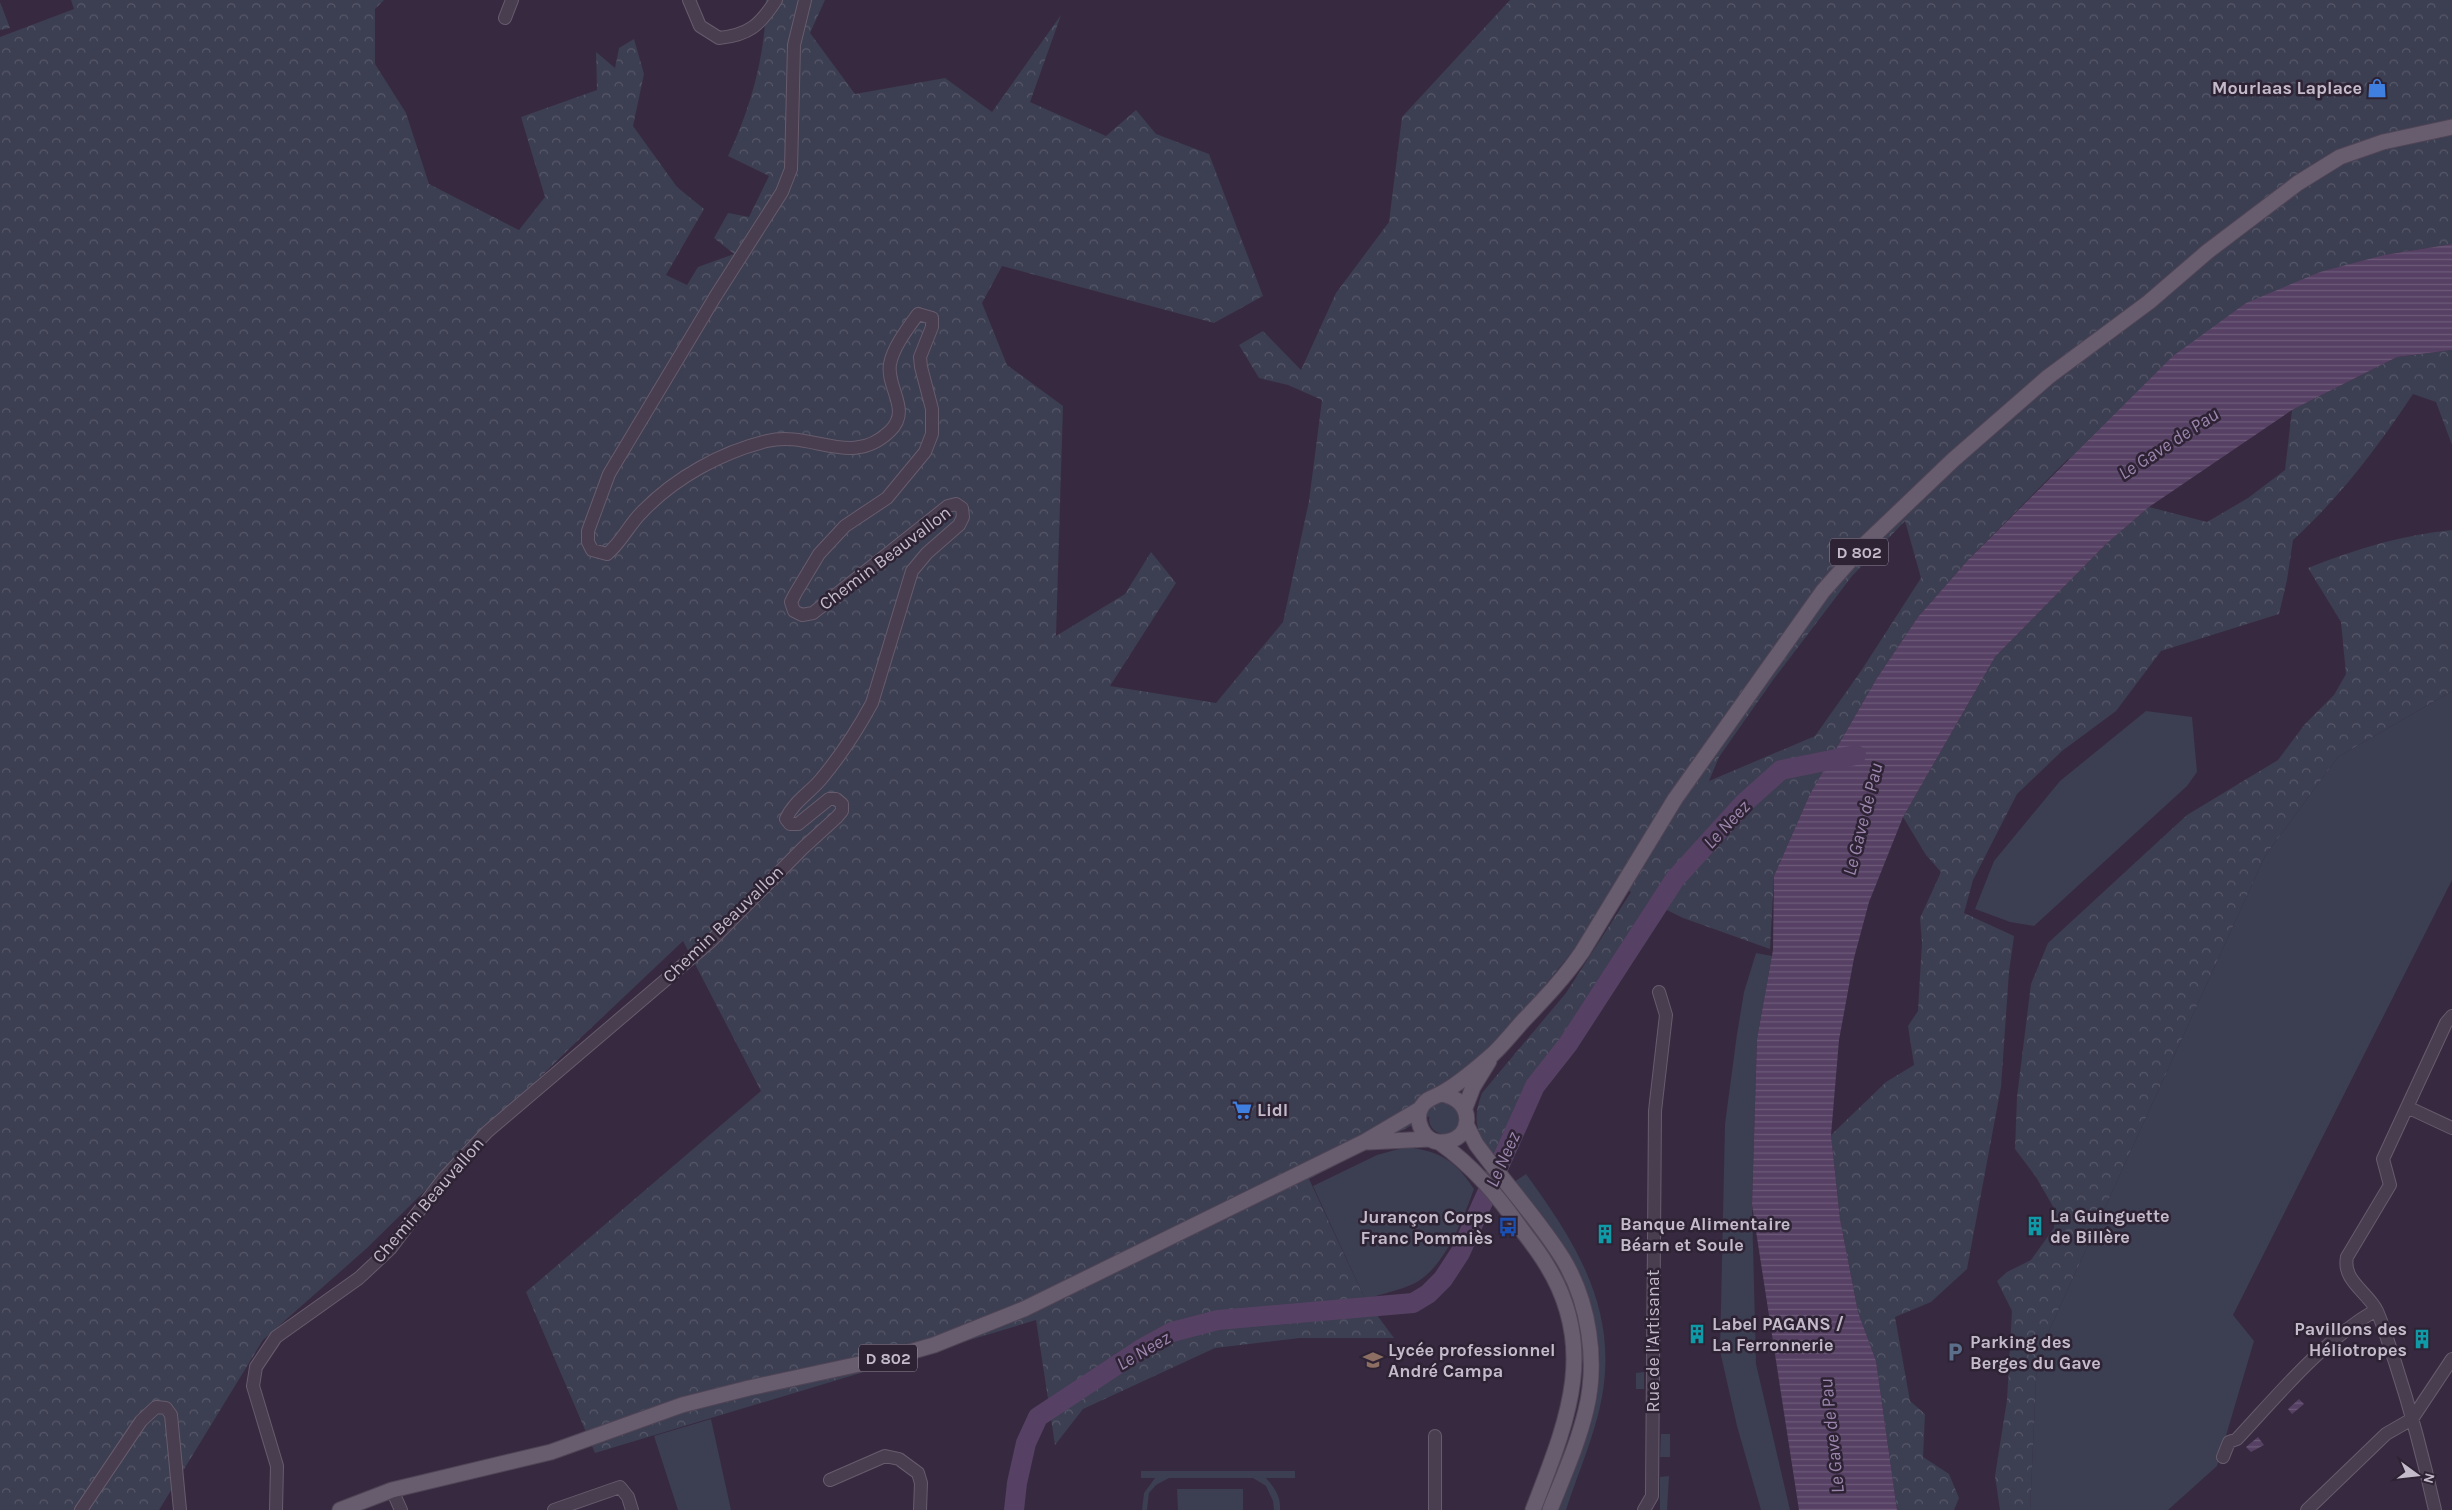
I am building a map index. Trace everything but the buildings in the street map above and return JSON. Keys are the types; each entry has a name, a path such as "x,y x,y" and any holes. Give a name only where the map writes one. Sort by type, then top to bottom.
{"main road":[{"name":"D 802","path":"1440,1094 1492,1054 1567,974 1680,792 1823,591 1863,546 1953,460 2040,384 2148,302 2207,252 2298,184 2340,157 2383,142 2452,127"},
{"name":"D 802","path":"1465,1108 1473,1087 1492,1054"},
{"path":"1534,1510 1564,1428 1570,1406 1573,1385 1574,1348 1566,1306 1547,1265 1502,1191 1487,1160 1476,1144 1466,1124 1465,1108 1459,1100 1450,1095 1440,1094 1432,1096 1420,1109 1420,1125 1434,1141 1502,1191 1563,1258 1578,1290 1589,1336 1591,1370 1587,1408 1580,1433 1550,1510"},
{"name":"D 802","path":"340,1510 388,1492 551,1452 682,1405 749,1388 892,1357 934,1345 1024,1309 1364,1142 1420,1109"},
{"path":"1434,1141 1451,1141 1461,1135 1466,1124"},
{"name":"D 802","path":"1364,1142 1434,1141"},
{"name":"D 802","path":"365,1510 388,1492"}],"street":[{"path":"505,18 512,0"},
{"path":"689,0 700,26 719,38 729,37 752,29 764,20 776,0"},
{"name":"Chemin Beauvallon","path":"271,1509 277,1466 253,1386 256,1367 264,1353 276,1337 359,1278 390,1249 444,1178 487,1132 710,942 802,848 837,818 842,810 842,804 836,799 829,799 798,824 790,824 786,818 789,810 822,778 861,724 872,703 912,571 927,553 959,525 963,517 962,508 956,504 948,506 813,613 802,615 794,611 792,602 795,594 819,554 845,526 887,498 925,452 932,434 932,409 920,357 932,327 932,318 918,314 896,350 890,364 891,375 900,406 898,422 890,432 871,445 856,450 799,440 769,440 703,466 673,485 642,511 615,547 606,554 592,550 588,542 588,531 609,474 715,296 782,192 791,169 794,45 805,0"},
{"name":"Rue de l'Artisanat","path":"1644,1510 1652,1496 1655,1111 1666,1015 1659,992"},
{"path":"2435,1510 2420,1442 2376,1310 2348,1275 2346,1266 2347,1257 2390,1185 2383,1159 2406,1107 2449,1020"},
{"path":"2406,1107 2452,1128"},
{"path":"2223,1457 2228,1442 2237,1439 2320,1351 2359,1320 2376,1310"},
{"path":"2307,1510 2386,1434 2412,1419 2452,1360"},
{"path":"81,1510 141,1421 156,1407 166,1408 171,1415 180,1510"},
{"path":"1435,1436 1435,1510"},
{"path":"830,1480 885,1456 899,1459 918,1473 921,1483 920,1510"},
{"path":"554,1510 620,1488 628,1497 632,1510"},
{"path":"388,1492 401,1510"}],"green space":[{"path":"71,0 384,0 375,9 375,64 406,113 429,184 519,230 545,197 521,117 597,90 596,52 615,68 619,48 634,39 644,74 633,126 677,187 704,209 666,275 687,285 698,267 734,254 714,238 728,213 749,217 769,176 728,156 744,119 756,80 763,40 766,0 825,0 810,33 855,94 945,78 992,112 1061,15 1030,102 1106,136 1136,110 1156,134 1209,154 1263,296 1214,323 1002,266 982,303 1007,365 1063,406 1056,636 1125,594 1151,552 1176,583 1110,686 1216,703 1283,622 1309,501 1322,400 1288,385 1259,378 1239,345 1263,331 1301,370 1336,293 1389,222 1402,117 1510,0 2452,0 2452,244 2384,255 2067,460 1968,560 1918,617 1877,678 1810,794 1774,876 1770,949 1683,918 1649,901 1559,1040 1533,1076 1496,1157 1484,1142 1478,1128 1477,1112 1482,1093 1566,993 1631,892 1620,887 1598,920 1445,1108 1309,1179 1365,1299 1394,1338 1300,1338 1215,1348 1083,1409 1055,1445 1036,1320 595,1453 526,1292 761,1091 683,941 571,1047 367,1248 263,1340 159,1510 0,1510 0,37 74,9","holes":["1905,521 1921,578 1861,671 1815,736 1709,781 1719,757 1773,680 1852,576"]},
{"path":"0,2 10,28 0,30"},
{"path":"2452,350 2452,445 2436,402 2413,394 2358,471 2327,507 2293,540 2287,580 2279,614 2161,651 2116,711 2062,751 2017,794 1973,880 1964,913 2014,936 2009,972 2001,1087 1967,1269 1931,1302 1895,1317 1910,1401 1925,1414 1923,1457 1949,1474 1959,1498 1954,1510 1897,1510 1876,1361 1858,1312 1840,1219 1831,1135 1886,1082 1914,1065 1908,1026 1918,1011 1922,942 1920,918 1941,872 1926,855 1903,817 1995,657 2106,544 2149,507 2207,522 2248,498 2285,470 2292,410 2397,357"},
{"path":"2452,530 2452,691 2338,757 2265,856 2037,1357 2030,1510 2000,1510 1995,1476 2007,1400 2012,1311 1997,1281 2007,1272 2031,1260 2054,1228 2055,1210 2036,1177 2015,1149 2017,1097 2031,984 2048,943 2187,815 2278,760 2305,724 2334,695 2346,674 2341,622 2308,568 2379,544 2415,535"},
{"path":"2452,691 2452,880 2233,1315 2254,1341 2217,1466 2168,1510 2030,1510 2037,1357 2265,856 2338,757"},
{"path":"2146,711 2192,717 2197,772 2187,786 2034,926 2010,922 1975,909 1994,861 2060,781"},
{"path":"1756,953 1772,956 1757,1039 1752,1205 1756,1364 1790,1510 1761,1510 1737,1426 1720,1351 1725,1124 1744,992"},
{"path":"1444,1104 1455,1108 1459,1119 1455,1130 1444,1134 1433,1130 1429,1119 1433,1108"},
{"path":"1406,1147 1428,1151 1446,1159 1460,1171 1474,1189 1453,1239 1438,1263 1420,1280 1408,1286 1365,1299 1313,1186 1377,1155"},
{"path":"1526,1174 1561,1225 1576,1251 1589,1278 1604,1334 1605,1365 1599,1411 1591,1440 1566,1510 1559,1510 1586,1441 1597,1398 1600,1367 1598,1338 1592,1309 1582,1281 1569,1255 1553,1229 1514,1182"},
{"path":"1644,1372 1644,1389 1636,1389 1636,1373"},
{"path":"711,1419 731,1510 678,1510 654,1436"},
{"path":"1661,1434 1670,1434 1670,1457 1660,1457"},
{"path":"1141,1471 1295,1471 1295,1478 1266,1478 1277,1493 1280,1501 1280,1510 1274,1510 1273,1501 1266,1486 1253,1478 1169,1478 1156,1485 1149,1493 1147,1510 1142,1510 1144,1493 1155,1478 1141,1478"},
{"path":"1669,1476 1667,1510 1660,1510 1660,1477"},
{"path":"1177,1489 1243,1489 1243,1510 1178,1510"}],"water":[{"name":"Le Gave de Pau","path":"2452,244 2452,350 2397,357 2292,410 2149,507 2106,544 1995,657 1903,817 1869,902 1854,958 1839,1040 1831,1135 1840,1219 1858,1312 1876,1361 1897,1510 1799,1510 1752,1205 1757,1039 1773,950 1774,876 1810,794 1877,678 1918,617 1968,560 2173,356 2246,303 2320,272 2384,255"},
{"path":"2299,1399 2304,1404 2292,1414 2288,1409"},
{"path":"2258,1437 2264,1445 2251,1452 2246,1447"}],"waterway":[{"name":"Le Neez","path":"1014,1510 1017,1483 1026,1443 1038,1417 1141,1349 1172,1332 1218,1320 1413,1303 1428,1294 1443,1279 1460,1253 1535,1086 1568,1044 1675,879 1744,803 1781,770 1856,755"}],"place":[{"name":"Mourlaas Laplace","path":"2377,88"},
{"name":"Lidl","path":"1242,1110"},
{"name":"La Guinguette de Billère","path":"2035,1226"},
{"name":"Jurançon Corps Franc Pommiès","path":"1508,1227"},
{"name":"Banque Alimentaire Béarn et Soule","path":"1605,1234"},
{"name":"Label PAGANS / La Ferronnerie","path":"1697,1334"},
{"name":"Pavillons des Héliotropes","path":"2422,1339"},
{"name":"Parking des Berges du Gave","path":"1955,1352"},
{"name":"Lycée professionnel André Campa","path":"1373,1360"}]}
